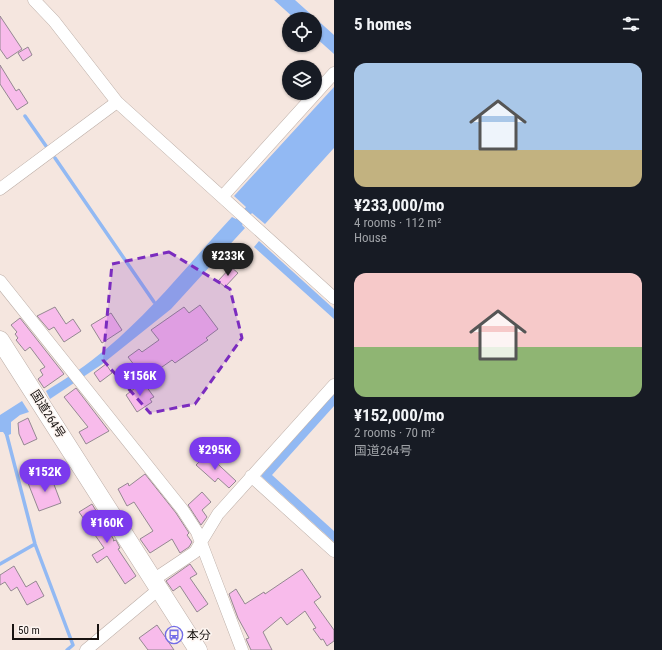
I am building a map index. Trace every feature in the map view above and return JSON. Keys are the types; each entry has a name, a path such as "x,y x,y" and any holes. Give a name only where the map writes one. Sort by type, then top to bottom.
{"highway":[{"name":"国道264号","path":"0,340 198,650"}],"street":[{"path":"34,0 54,21 117,102 334,298"},
{"path":"222,197 334,73"},
{"path":"0,189 117,102"},
{"path":"0,281 182,509 201,542 242,650"},
{"path":"89,649 141,602 156,584 195,552 218,514 334,385"},
{"path":"252,476 334,551"}],"highlighted area":[{"path":"169,252 230,289 242,338 195,404 150,413 103,360 112,264"}],"water":[{"path":"274,0 295,0 308,12 287,12"},
{"path":"322,24 334,35 334,54 322,43"},
{"path":"334,87 334,148 265,224 252,213 242,225 245,228 171,309 101,365 50,399 46,391 92,360 123,334 156,302 232,217 236,219 246,207 234,196"},
{"path":"259,241 334,309 334,319 254,247"},
{"path":"334,394 334,406 272,475 334,531 334,542 261,476"},
{"path":"22,401 29,412 20,415 11,422 11,434 6,436 3,432 0,432 0,415"}],"building":[{"path":"0,16 22,49 7,59 0,49"},
{"path":"28,47 32,55 23,61 18,53"},
{"path":"0,65 16,91 19,89 28,103 17,110 0,84"},
{"path":"231,267 238,273 225,287 218,281"},
{"path":"200,305 218,329 206,338 208,340 175,363 172,360 142,381 136,372 138,370 128,357 139,349 142,352 159,340 151,330 184,307 189,313"},
{"path":"55,307 66,324 73,319 81,331 64,342 54,327 49,330 37,316"},
{"path":"111,313 122,330 102,343 91,325"},
{"path":"20,318 64,374 44,388 38,379 43,375 40,370 45,367 30,347 25,351 16,340 18,338 15,334 17,332 11,325"},
{"path":"106,364 112,373 100,382 94,373"},
{"path":"143,382 154,397 150,399 152,402 137,412 126,395"},
{"path":"76,388 109,431 86,444 79,432 88,427 64,397"},
{"path":"28,418 37,439 24,445 19,434 18,423"},
{"path":"207,454 236,481 229,488 218,478 215,482 196,465"},
{"path":"50,474 61,503 39,511 28,483"},
{"path":"145,474 176,513 189,533 187,535 192,542 189,547 180,553 172,539 150,553 140,539 153,531 134,502 127,506 118,489 128,483 129,486"},
{"path":"202,492 211,502 202,510 207,517 201,525 188,505"},
{"path":"92,504 114,540 113,541 116,540 120,548 118,549 136,576 125,584 107,556 97,563 92,555 104,548 79,512"},
{"path":"190,564 197,574 190,578 208,604 197,612 180,586 173,591 166,581"},
{"path":"14,566 26,587 36,581 44,596 27,605 17,587 11,591 5,582 0,585 0,575"},
{"path":"302,569 321,597 314,602 334,630 334,641 327,646 323,639 321,640 313,629 316,628 305,611 287,625 281,617 263,632 272,650 251,650 246,639 249,638 238,618 229,594 236,589 245,604 264,592 265,594"},
{"path":"157,625 174,650 148,650 139,638"}],"waterway":[{"path":"25,116 46,146"},
{"path":"55,158 154,302"},
{"path":"6,432 35,544 73,645 67,650"},
{"path":"0,564 35,544"}],"place":[{"name":"本分","path":"174,635"}]}
